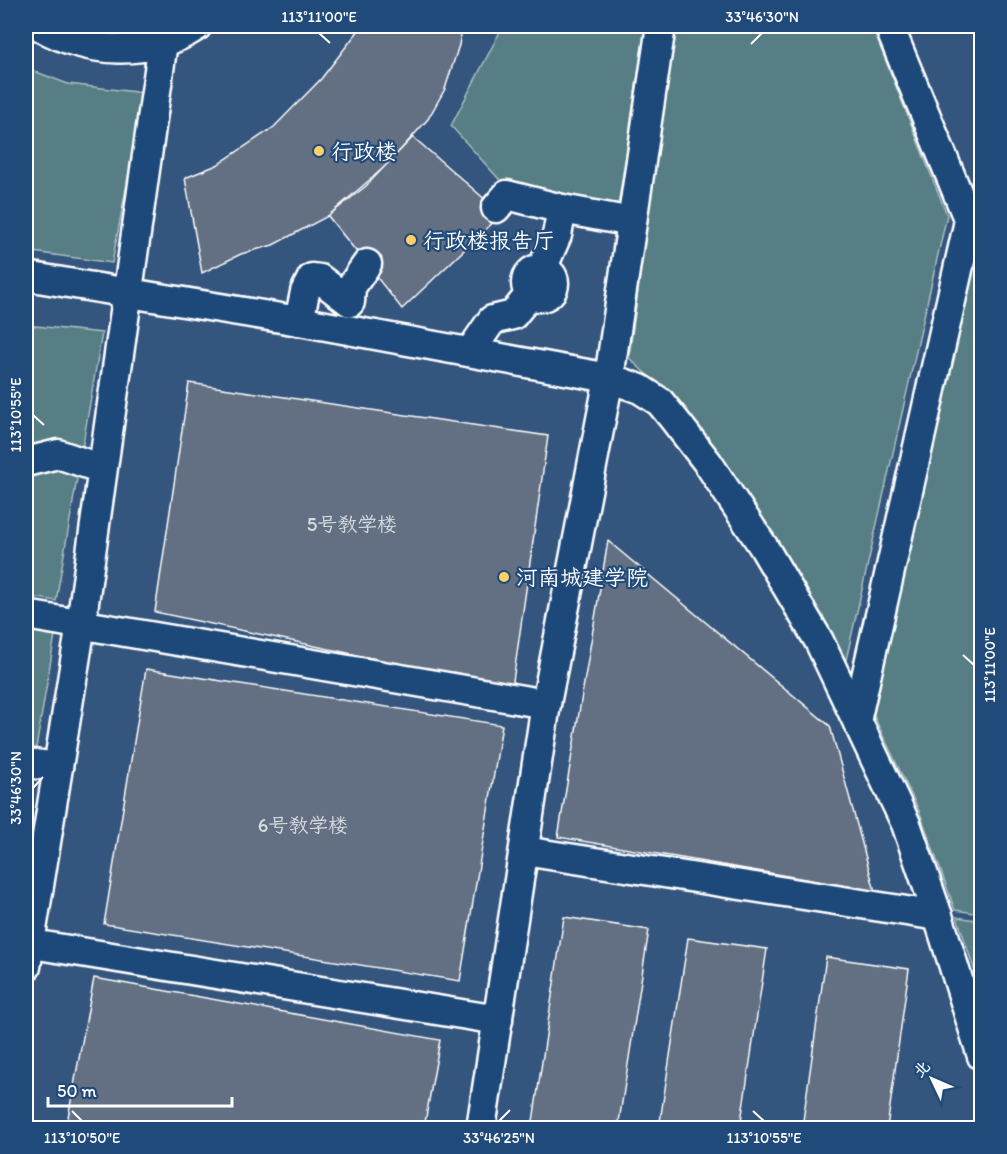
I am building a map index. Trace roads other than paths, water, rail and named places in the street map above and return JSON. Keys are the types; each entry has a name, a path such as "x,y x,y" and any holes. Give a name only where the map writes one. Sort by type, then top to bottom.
{"street":[{"path":"40,26 83,45 110,49 137,48 164,42 197,26"},
{"path":"482,1128 546,704 609,378 661,26"},
{"path":"857,717 975,219 889,26"},
{"path":"164,42 81,624 27,951 498,1020"},
{"path":"496,208 507,195 562,209 632,222"},
{"path":"470,352 492,320 513,315 536,281 557,235 562,209"},
{"path":"347,316 351,287 367,264"},
{"path":"26,276 127,295 299,321 347,316 470,352 609,378 640,389 660,402 708,463 763,546 819,641 857,717 906,824 938,916 981,1056"},
{"path":"299,321 306,291 312,278 320,279 347,316"},
{"path":"26,462 58,454 102,469"},
{"path":"26,615 546,704"},
{"path":"26,763 58,767"},
{"path":"524,852 938,916"}],"place":[{"name":"行政楼","path":"319,151"},
{"name":"行政楼报告厅","path":"411,240"},
{"name":"河南城建学院","path":"504,577"}]}
